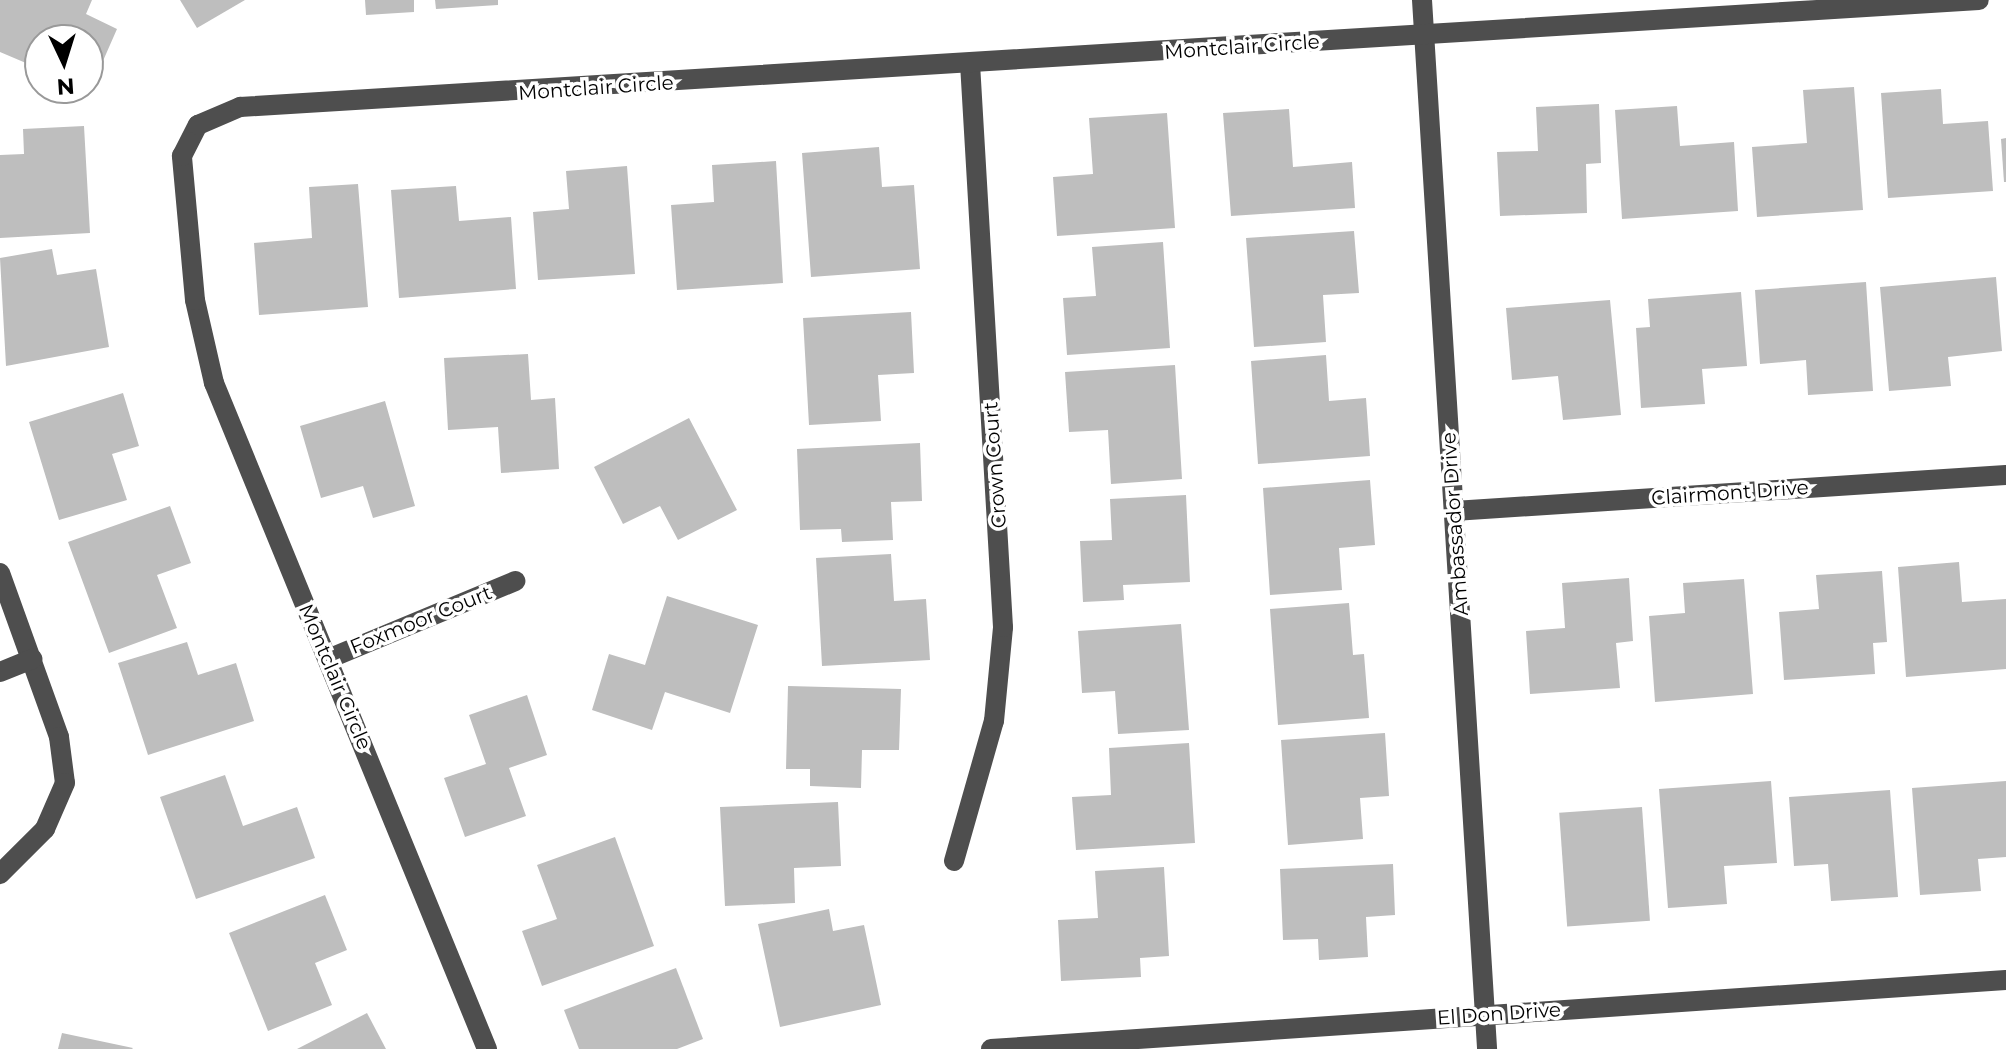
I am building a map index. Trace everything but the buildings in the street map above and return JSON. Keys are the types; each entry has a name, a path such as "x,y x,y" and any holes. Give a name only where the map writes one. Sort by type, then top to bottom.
{"street":[{"name":"Ambassador Drive","path":"1422,0 1487,1049"},
{"name":"Montclair Circle","path":"487,1049 231,426 202,342 182,156 198,125 240,107 1979,0"},
{"name":"Crown Court","path":"954,861 994,721 1003,627 970,64"},
{"name":"Clairmont Drive","path":"1454,511 2006,475"},
{"path":"0,573 59,737 65,783 45,829 0,874"},
{"name":"Foxmoor Court","path":"328,659 515,581"},
{"path":"0,672 33,659"},
{"name":"El Don Drive","path":"991,1049 2006,980"}]}
